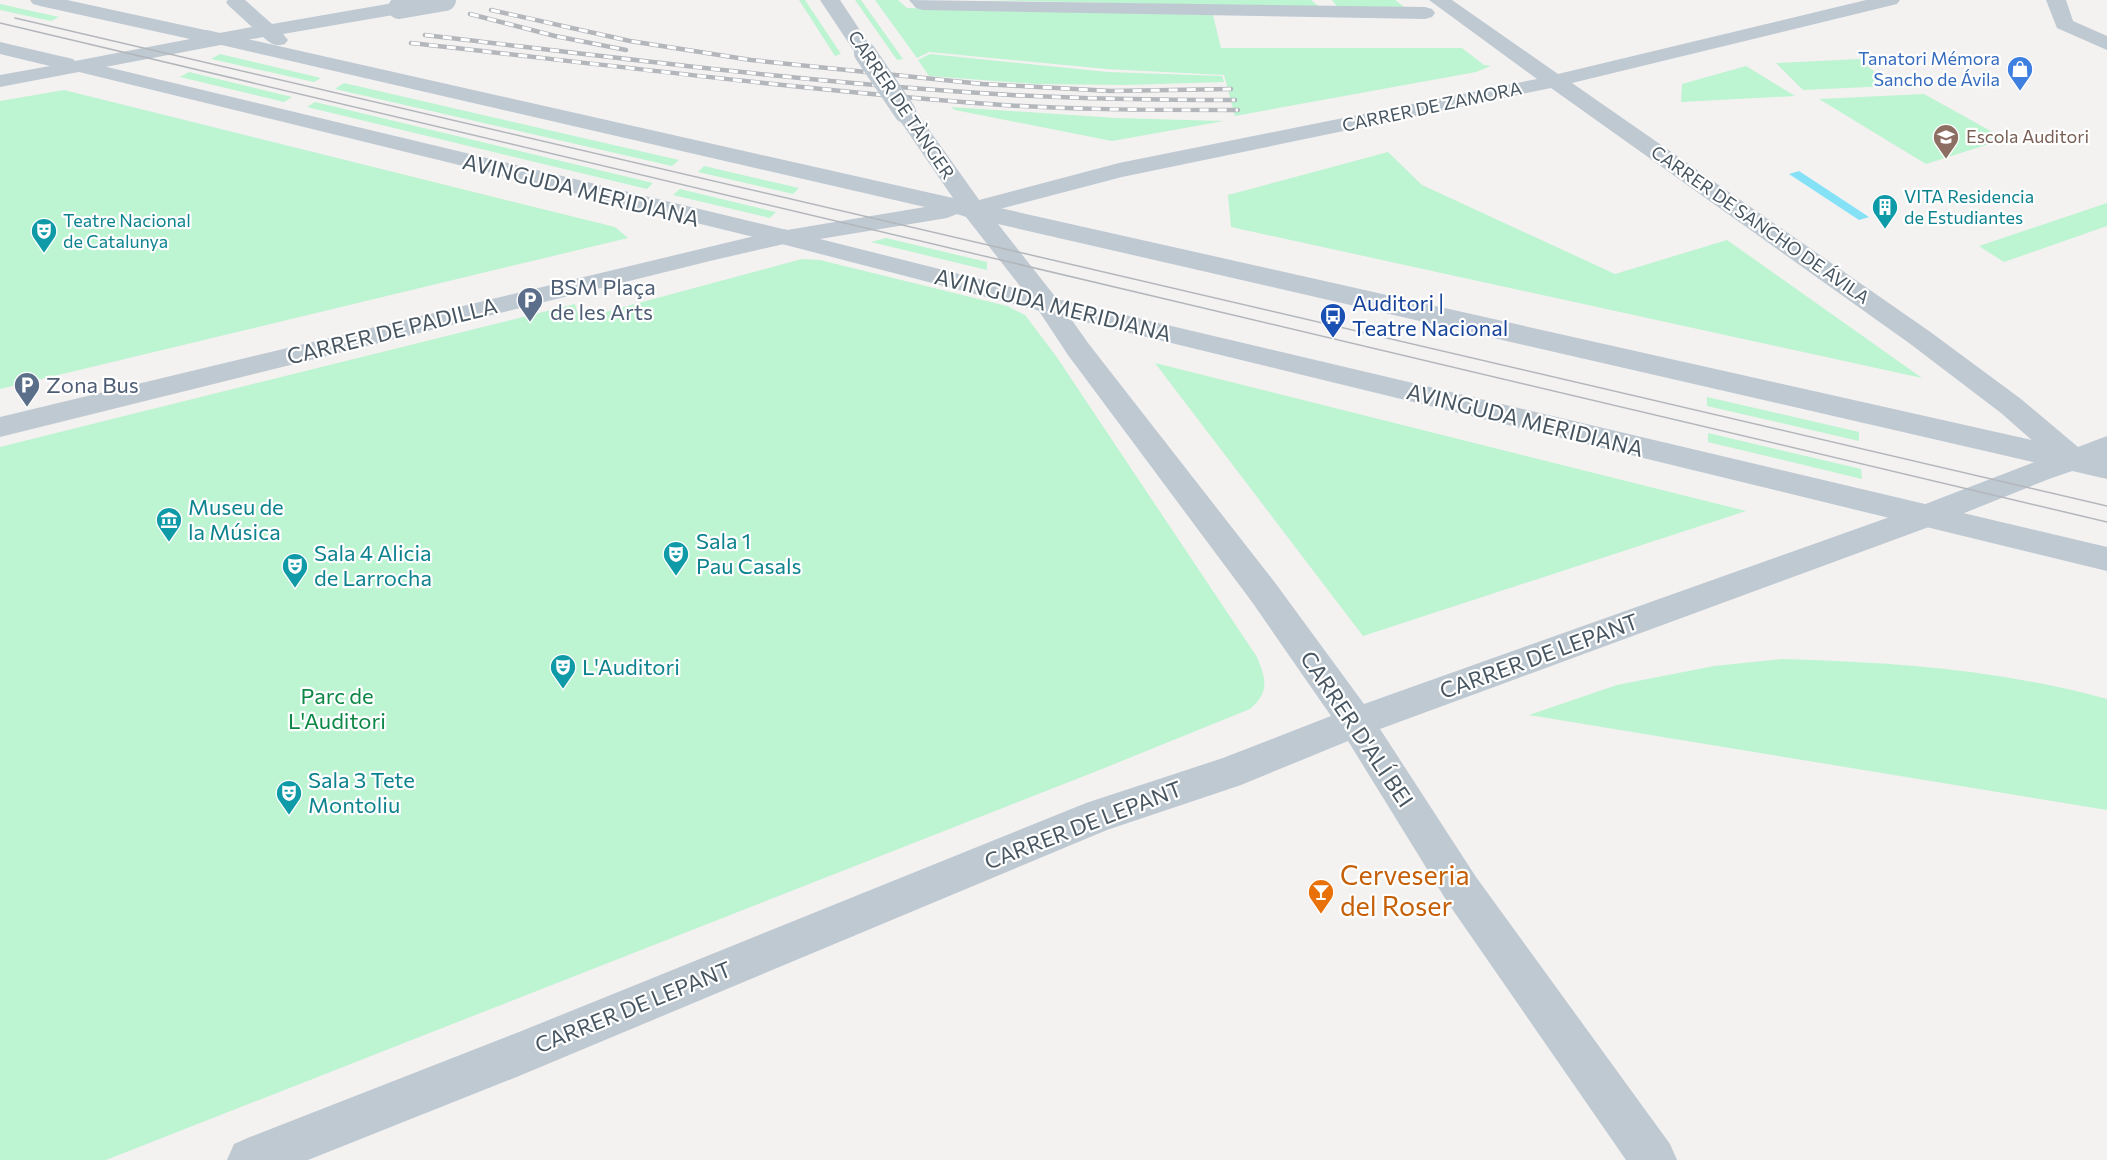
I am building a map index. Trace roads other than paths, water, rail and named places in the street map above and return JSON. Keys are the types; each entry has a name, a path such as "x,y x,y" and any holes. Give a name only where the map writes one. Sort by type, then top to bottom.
{"street":[{"path":"40,0 973,208 2107,468"},
{"path":"0,81 82,67 213,37 445,0"},
{"name":"CARRER DE TÀNGER","path":"830,0 973,208 1048,305"},
{"path":"919,0 923,4 1336,14 1432,7"},
{"name":"CARRER DE ZAMORA","path":"973,208 1119,171 1555,81 1890,0"},
{"path":"2056,0 2064,24 2107,44"},
{"path":"213,37 236,1 297,57"},
{"name":"CARRER DE SANCHO DE ÁVILA","path":"1432,7 1555,81 1911,332 2011,406 2074,460"},
{"name":"AVINGUDA MERIDIANA","path":"0,48 784,237 1048,305 2107,559"},
{"name":"CARRER DE PADILLA","path":"0,427 714,252 784,237 921,214 973,208"},
{"name":"CARRER D'ALÍ BEI","path":"1048,305 1078,349 1264,593 1356,722 1462,890 1654,1160"},
{"name":"CARRER DE LEPANT","path":"250,1160 508,1059 1100,815 1228,773 1356,722 1926,516 2038,471 2107,447"}],"water":[{"path":"1799,171 1869,217 1859,220 1789,174"}],"tram line":[{"path":"15,18 2107,506"},
{"path":"0,23 2107,522"}],"railway":[{"path":"491,10 630,41 751,60 982,84 1111,91 1231,89"},
{"path":"470,14 555,36 626,50"},
{"path":"425,35 718,70 939,90 1068,97 1235,100"},
{"path":"411,43 764,83 975,103 1139,110 1238,110"}],"place":[{"name":"Tanatori Mémora Sancho de Ávila","path":"2020,92"},
{"name":"Escola Auditori","path":"1946,160"},
{"name":"VITA Residencia de Estudiantes","path":"1885,230"},
{"name":"Teatre Nacional de Catalunya","path":"44,254"},
{"name":"BSM Plaça de les Arts","path":"530,323"},
{"name":"Auditori | Teatre Nacional","path":"1333,339"},
{"name":"Zona Bus","path":"27,408"},
{"name":"Museu de la Música","path":"169,543"},
{"name":"Sala 1 Pau Casals","path":"676,577"},
{"name":"Sala 4 Alicia de Larrocha","path":"295,589"},
{"name":"L'Auditori","path":"563,690"},
{"name":"Sala 3 Tete Montoliu","path":"289,816"},
{"name":"Cerveseria del Roser","path":"1321,915"}],"park label":[{"name":"Parc de L'Auditori","path":"337,708"}]}
